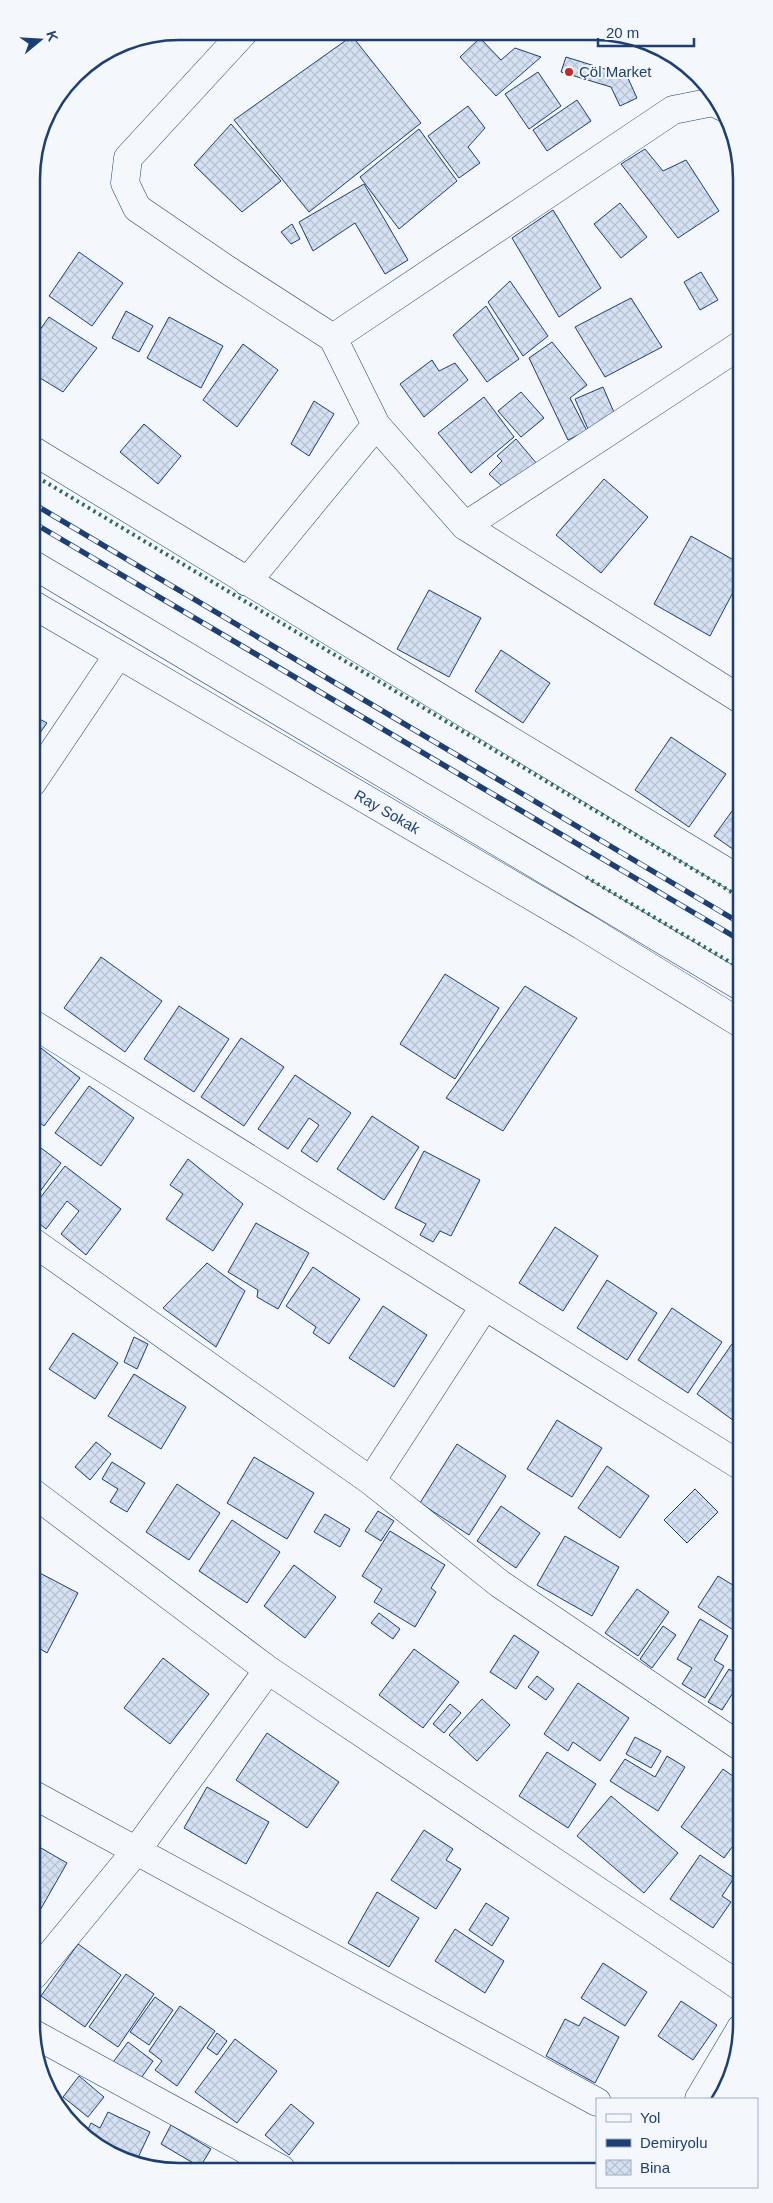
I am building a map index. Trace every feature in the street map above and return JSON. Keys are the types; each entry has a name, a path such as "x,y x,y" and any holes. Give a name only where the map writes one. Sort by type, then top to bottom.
{"street":[{"path":"237,40 128,158 125,183 137,208 226,269 333,338 376,425 465,526 733,695"},
{"path":"333,338 673,110 710,103"},
{"path":"465,526 733,356"},
{"path":"248,582 376,425"},
{"path":"40,455 733,876"},
{"path":"40,569 733,982"},
{"name":"Ray Sokak","path":"40,609 581,925 733,1019"},
{"path":"40,772 118,655"},
{"path":"40,1028 733,1461"},
{"path":"40,1247 371,1482 500,1584 733,1742"},
{"path":"371,1482 484,1307"},
{"path":"40,1498 268,1670 733,1982"},
{"path":"40,1968 136,1851 268,1670"},
{"path":"40,1798 596,2101"},
{"path":"41,2038 270,2163"},
{"path":"700,2098 723,2075"}],"building":[{"path":"346,40 355,40 421,123 309,212 234,120"},
{"path":"478,40 482,40 501,60 515,48 541,57 496,96 460,57"},
{"path":"566,57 627,76 637,98 620,106 611,87 561,72"},
{"path":"538,72 561,106 529,129 505,94"},
{"path":"577,100 591,121 547,151 533,130"},
{"path":"468,106 485,128 468,147 480,163 459,178 428,136"},
{"path":"231,124 281,181 242,212 194,165"},
{"path":"419,129 457,181 399,229 360,177"},
{"path":"645,149 663,171 686,160 719,211 678,238 621,164"},
{"path":"364,184 408,260 385,274 355,223 313,251 299,222"},
{"path":"620,203 647,237 621,258 594,224"},
{"path":"553,210 601,288 559,317 512,238"},
{"path":"292,224 300,239 291,244 281,232"},
{"path":"79,252 123,283 92,326 49,296"},
{"path":"701,272 718,300 700,310 684,282"},
{"path":"510,281 548,336 523,356 488,302"},
{"path":"631,298 662,347 605,377 575,327"},
{"path":"486,306 519,359 487,382 453,335"},
{"path":"126,311 153,326 139,352 112,338"},
{"path":"49,317 97,348 63,392 40,378 40,330"},
{"path":"169,317 223,346 201,388 147,358"},
{"path":"552,342 587,385 570,398 587,431 568,440 529,358"},
{"path":"243,344 278,370 237,427 203,400"},
{"path":"432,360 439,371 455,363 468,380 424,417 400,384"},
{"path":"603,387 616,417 588,429 575,399"},
{"path":"521,392 544,418 521,437 498,411"},
{"path":"484,397 514,437 471,473 438,433"},
{"path":"314,401 334,414 309,456 291,444"},
{"path":"144,424 181,456 158,484 120,452"},
{"path":"516,439 537,464 506,490 489,474 502,461 497,456"},
{"path":"604,479 648,517 601,573 556,535"},
{"path":"691,536 733,560 733,592 710,636 654,604"},
{"path":"429,590 481,618 449,677 397,649"},
{"path":"501,650 550,683 523,723 475,691"},
{"path":"40,719 47,723 40,733"},
{"path":"671,737 726,774 689,827 635,790"},
{"path":"733,810 733,849 714,836"},
{"path":"101,957 162,1001 125,1052 64,1008"},
{"path":"445,974 499,1008 455,1079 400,1044"},
{"path":"525,986 577,1018 503,1131 446,1098"},
{"path":"179,1006 229,1039 194,1092 144,1059"},
{"path":"241,1038 284,1067 244,1126 201,1097"},
{"path":"40,1047 80,1078 44,1126 40,1123"},
{"path":"295,1075 351,1113 317,1162 301,1151 319,1125 309,1118 288,1149 258,1129"},
{"path":"89,1086 134,1118 101,1166 55,1133"},
{"path":"372,1116 419,1147 384,1200 337,1169"},
{"path":"40,1147 61,1163 40,1192"},
{"path":"424,1151 480,1180 451,1236 440,1231 433,1242 420,1235 426,1224 395,1208"},
{"path":"188,1159 243,1204 213,1251 166,1219 183,1194 170,1185"},
{"path":"65,1166 121,1209 86,1255 61,1234 79,1211 67,1201 46,1229 40,1224 40,1198"},
{"path":"256,1223 309,1253 278,1309 257,1297 258,1290 228,1272"},
{"path":"555,1227 598,1256 563,1311 519,1283"},
{"path":"207,1263 245,1291 216,1347 163,1308"},
{"path":"313,1267 360,1299 329,1344 313,1333 316,1327 286,1306"},
{"path":"607,1280 657,1313 627,1360 577,1328"},
{"path":"383,1306 427,1335 394,1387 349,1358"},
{"path":"672,1308 722,1342 688,1393 638,1360"},
{"path":"73,1333 118,1363 95,1399 49,1369"},
{"path":"134,1337 148,1344 137,1369 124,1362"},
{"path":"732,1344 733,1420 697,1394"},
{"path":"134,1374 186,1407 161,1449 108,1416"},
{"path":"557,1420 602,1448 572,1497 527,1469"},
{"path":"96,1442 111,1454 90,1480 75,1467"},
{"path":"457,1444 506,1476 469,1535 420,1503"},
{"path":"254,1457 314,1493 287,1539 227,1503"},
{"path":"112,1462 145,1483 127,1512 110,1502 118,1489 102,1479"},
{"path":"607,1466 649,1496 620,1538 578,1508"},
{"path":"177,1484 220,1513 189,1560 146,1532"},
{"path":"695,1489 718,1512 687,1543 664,1520"},
{"path":"501,1506 540,1533 516,1568 477,1541"},
{"path":"378,1511 394,1521 381,1541 365,1531"},
{"path":"325,1514 350,1529 340,1547 314,1532"},
{"path":"232,1520 280,1552 247,1603 199,1571"},
{"path":"390,1531 445,1565 431,1588 436,1592 415,1627 374,1602 382,1589 362,1576"},
{"path":"565,1536 619,1567 592,1616 537,1585"},
{"path":"294,1565 336,1597 305,1638 264,1606"},
{"path":"40,1573 78,1593 47,1653 40,1649"},
{"path":"718,1576 733,1585 733,1630 698,1607"},
{"path":"637,1589 669,1612 638,1656 605,1633"},
{"path":"379,1613 400,1629 393,1639 371,1623"},
{"path":"700,1619 728,1636 714,1660 724,1666 705,1698 682,1684 692,1668 677,1659"},
{"path":"663,1626 676,1635 652,1668 640,1659"},
{"path":"514,1635 539,1652 516,1689 490,1672"},
{"path":"414,1649 459,1682 423,1728 379,1695"},
{"path":"163,1658 209,1694 170,1744 124,1708"},
{"path":"729,1669 733,1671 733,1693 722,1710 708,1702"},
{"path":"537,1676 554,1689 546,1700 528,1687"},
{"path":"578,1683 629,1718 600,1761 573,1742 568,1751 544,1734"},
{"path":"482,1699 510,1725 477,1761 449,1735"},
{"path":"450,1704 461,1713 444,1733 433,1724"},
{"path":"267,1733 339,1782 307,1828 236,1780"},
{"path":"635,1737 661,1751 651,1768 626,1754"},
{"path":"547,1752 596,1784 568,1828 519,1796"},
{"path":"667,1756 685,1767 658,1811 610,1781 625,1759 655,1777"},
{"path":"723,1769 733,1776 733,1846 724,1858 681,1827"},
{"path":"207,1787 269,1822 246,1864 184,1828"},
{"path":"611,1796 678,1853 644,1893 577,1836"},
{"path":"424,1830 453,1849 446,1860 461,1869 436,1909 391,1880"},
{"path":"40,1847 67,1863 40,1910"},
{"path":"700,1855 733,1877 722,1896 731,1902 713,1928 670,1899"},
{"path":"377,1892 419,1918 389,1967 348,1943"},
{"path":"486,1903 509,1918 492,1946 469,1930"},
{"path":"455,1929 504,1961 485,1993 435,1961"},
{"path":"78,1944 121,1975 85,2027 41,1996"},
{"path":"603,1963 647,1992 625,2026 581,1998"},
{"path":"126,1974 154,1994 118,2047 89,2027"},
{"path":"155,1997 173,2010 149,2045 130,2032"},
{"path":"681,2001 717,2025 693,2060 658,2036"},
{"path":"180,2006 215,2031 177,2086 155,2070 162,2061 149,2051"},
{"path":"584,2017 619,2037 595,2083 546,2056 565,2019 579,2026"},
{"path":"217,2033 227,2041 217,2055 207,2048"},
{"path":"235,2039 277,2071 237,2123 195,2092"},
{"path":"128,2042 153,2061 137,2084 111,2065"},
{"path":"79,2076 104,2097 88,2117 63,2097"},
{"path":"291,2104 314,2123 289,2155 265,2135"},
{"path":"108,2112 150,2132 138,2157 117,2149 88,2129 91,2123 100,2128"},
{"path":"171,2125 211,2149 202,2163 193,2163 161,2144"}],"railway":[{"path":"40,508 733,919"},
{"path":"40,527 733,936"}],"hedge":[{"path":"40,479 733,893"},
{"path":"586,877 733,964"}],"place":[{"name":"Çöl Market","path":"569,72"}]}
